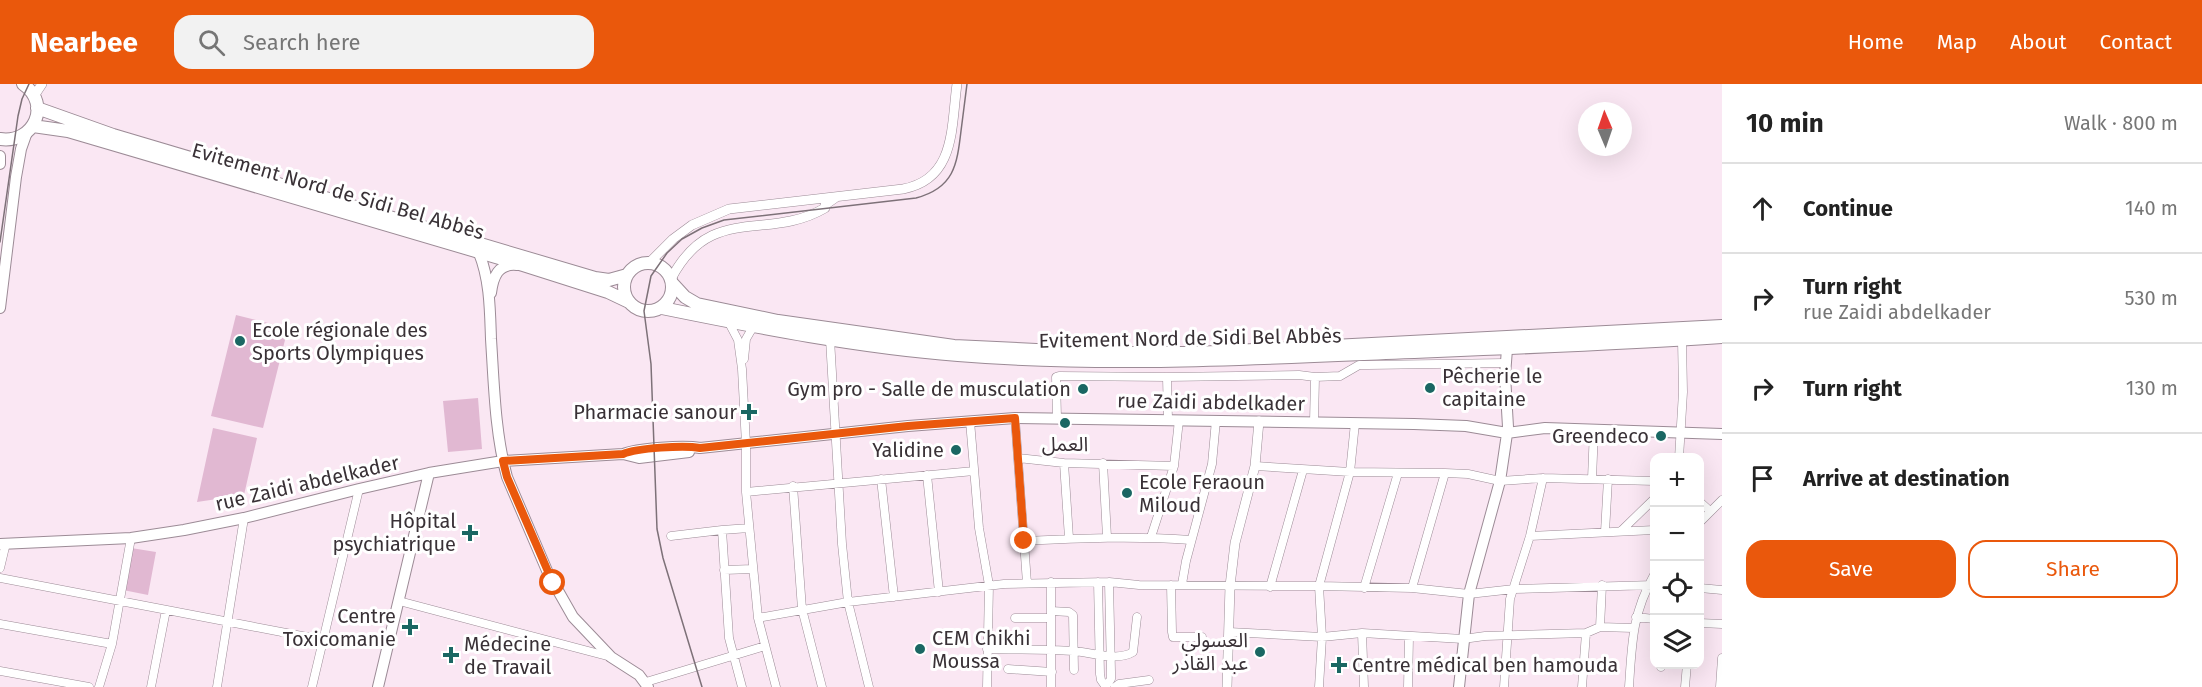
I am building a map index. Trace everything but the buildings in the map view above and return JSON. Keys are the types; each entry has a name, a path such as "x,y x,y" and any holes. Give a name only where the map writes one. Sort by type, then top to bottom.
{"highway":[{"path":"0,139 12,140 30,129 31,92"},
{"name":"Evitement Nord de Sidi Bel Abbès","path":"31,92 113,135 595,278 609,280 627,275"},
{"name":"Evitement Nord de Sidi Bel Abbès","path":"30,129 68,131 523,266 608,292 629,302"},
{"path":"649,263 664,268 672,282 671,298 662,308 644,312 636,309 629,302 624,292 627,275 633,268 649,263"},
{"name":"Evitement Nord de Sidi Bel Abbès","path":"672,282 685,297 697,304 778,321 954,346 1053,351 1196,353 1722,326"},
{"name":"Evitement Nord de Sidi Bel Abbès","path":"662,308 753,327 830,339 955,355 1010,359 1175,362 1507,349 1722,337"}],"main road":[{"path":"0,308 17,171 21,149 30,129"},
{"path":"0,156 0,164"},
{"path":"479,253 484,267 489,302 493,375 507,477 559,594 582,629 610,657 639,675 647,685"},
{"path":"489,302 497,272 508,264 523,266"},
{"path":"1459,687 1469,594 1500,481 1507,433 1505,363 1507,349"},
{"name":"rue Zaidi abdelkader","path":"3,544 130,538 184,530 244,518 429,473 503,461 623,454 634,458 654,458 700,448 1015,418 1466,426 1507,433 1545,428 1722,434"},
{"path":"378,687 429,473"}],"street":[{"path":"31,92 42,84"},
{"path":"649,263 681,233 718,213 739,207 835,198 922,184 935,174 943,162 947,150 957,84"},
{"path":"672,282 681,262 694,247 715,234 740,226 792,220 815,214 835,198"},
{"path":"812,200 815,214"},
{"path":"728,321 738,340 742,369 746,492 758,618 776,687"},
{"path":"742,369 746,339 753,327"},
{"path":"830,339 848,602 869,687"},
{"path":"1679,453 1683,392 1682,340"},
{"path":"1151,537 1174,466 1171,377 1175,362"},
{"path":"1057,418 1056,377 1059,376 1299,375 1315,377 1340,376 1359,365 1505,363"},
{"path":"1314,422 1315,377"},
{"path":"1015,418 1027,583"},
{"path":"1182,584 1191,540 1212,464 1216,420"},
{"path":"970,421 980,528 989,585 987,687"},
{"path":"1227,687 1230,586 1234,543 1255,466 1259,421"},
{"path":"1319,687 1322,637 1319,586 1350,472 1355,423"},
{"path":"1592,479 1594,429"},
{"path":"1018,458 1064,463 1174,466"},
{"path":"1064,463 1069,538"},
{"path":"1103,463 1107,537"},
{"path":"1255,466 1350,472 1468,474 1500,481 1543,478 1650,481"},
{"path":"1270,587 1304,470"},
{"path":"746,492 974,471"},
{"path":"1364,588 1398,473"},
{"path":"1412,588 1445,473"},
{"path":"927,475 939,592"},
{"path":"1504,687 1510,603 1530,536 1543,478"},
{"path":"881,479 894,597"},
{"path":"1605,532 1608,480"},
{"path":"793,486 802,609 822,687"},
{"path":"312,687 359,489"},
{"path":"1704,518 1722,500"},
{"path":"1621,531 1650,504"},
{"path":"1704,506 1710,511"},
{"path":"217,687 244,518"},
{"path":"671,537 749,528"},
{"path":"722,530 728,631 742,687"},
{"path":"1530,536 1650,530"},
{"path":"1024,541 1107,537 1191,540"},
{"path":"99,687 112,644 130,538"},
{"path":"0,568 3,544"},
{"path":"724,570 753,569"},
{"path":"0,578 323,640"},
{"path":"758,618 848,602 989,585 1051,582 1412,588 1469,594 1514,589 1650,585"},
{"path":"1051,582 1053,650 1051,687"},
{"path":"1098,582 1101,680 1106,687 1111,677 1109,582"},
{"path":"1171,585 1173,637 1202,637"},
{"path":"1600,627 1602,585"},
{"path":"1704,588 1722,590"},
{"path":"1629,687 1633,628 1650,589"},
{"path":"399,602 610,657"},
{"path":"151,687 166,610"},
{"path":"1015,618 1072,613 1074,670"},
{"path":"987,649 1053,650 1100,655 1128,655 1133,652 1137,617"},
{"path":"1636,617 1650,619"},
{"path":"1704,623 1722,624"},
{"path":"0,624 112,644"},
{"path":"1229,632 1322,637 1362,633 1463,639 1485,636 1586,633 1600,627 1633,628"},
{"path":"1362,633 1364,687"},
{"path":"1582,687 1586,633"},
{"path":"1408,687 1409,637"},
{"path":"647,685 765,646"},
{"path":"1720,687 1722,658"},
{"path":"1008,669 1052,672"},
{"path":"1685,687 1687,669"},
{"path":"0,671 89,687"},
{"path":"1117,686 1149,681"}],"shaded area":[{"path":"236,315 288,328 263,428 211,416"},
{"path":"478,398 482,449 448,452 443,401"},
{"path":"213,428 257,438 244,495 197,502"},
{"path":"131,548 156,552 148,595 123,590"}],"tram line":[{"path":"0,242 18,116 29,84"},
{"path":"702,687 663,558 657,529 651,364 644,311 651,276 667,253 682,239 724,220 916,198 929,194 946,181 955,165 967,84"}],"place":[{"name":"Ecole régionale des Sports Olympiques","path":"240,341"},
{"name":"Pêcherie le capitaine","path":"1430,388"},
{"name":"Gym pro - Salle de musculation","path":"1083,389"},
{"name":"Pharmacie sanour","path":"749,412"},
{"name":"العمل","path":"1065,423"},
{"name":"Greendeco","path":"1661,436"},
{"name":"Yalidine","path":"956,450"},
{"name":"Ecole Feraoun Miloud","path":"1127,493"},
{"name":"Hôpital psychiatrique","path":"470,533"},
{"name":"Centre Toxicomanie","path":"410,627"},
{"name":"CEM Chikhi Moussa","path":"920,649"},
{"name":"العسولي عبد القادر","path":"1260,652"},
{"name":"Médecine de Travail","path":"451,655"},
{"name":"Centre médical ben hamouda","path":"1339,665"}],"route":[{"path":"553,583 507,477 503,461 623,454 639,450 667,448 700,448 908,426 1015,418 1024,541"}]}
